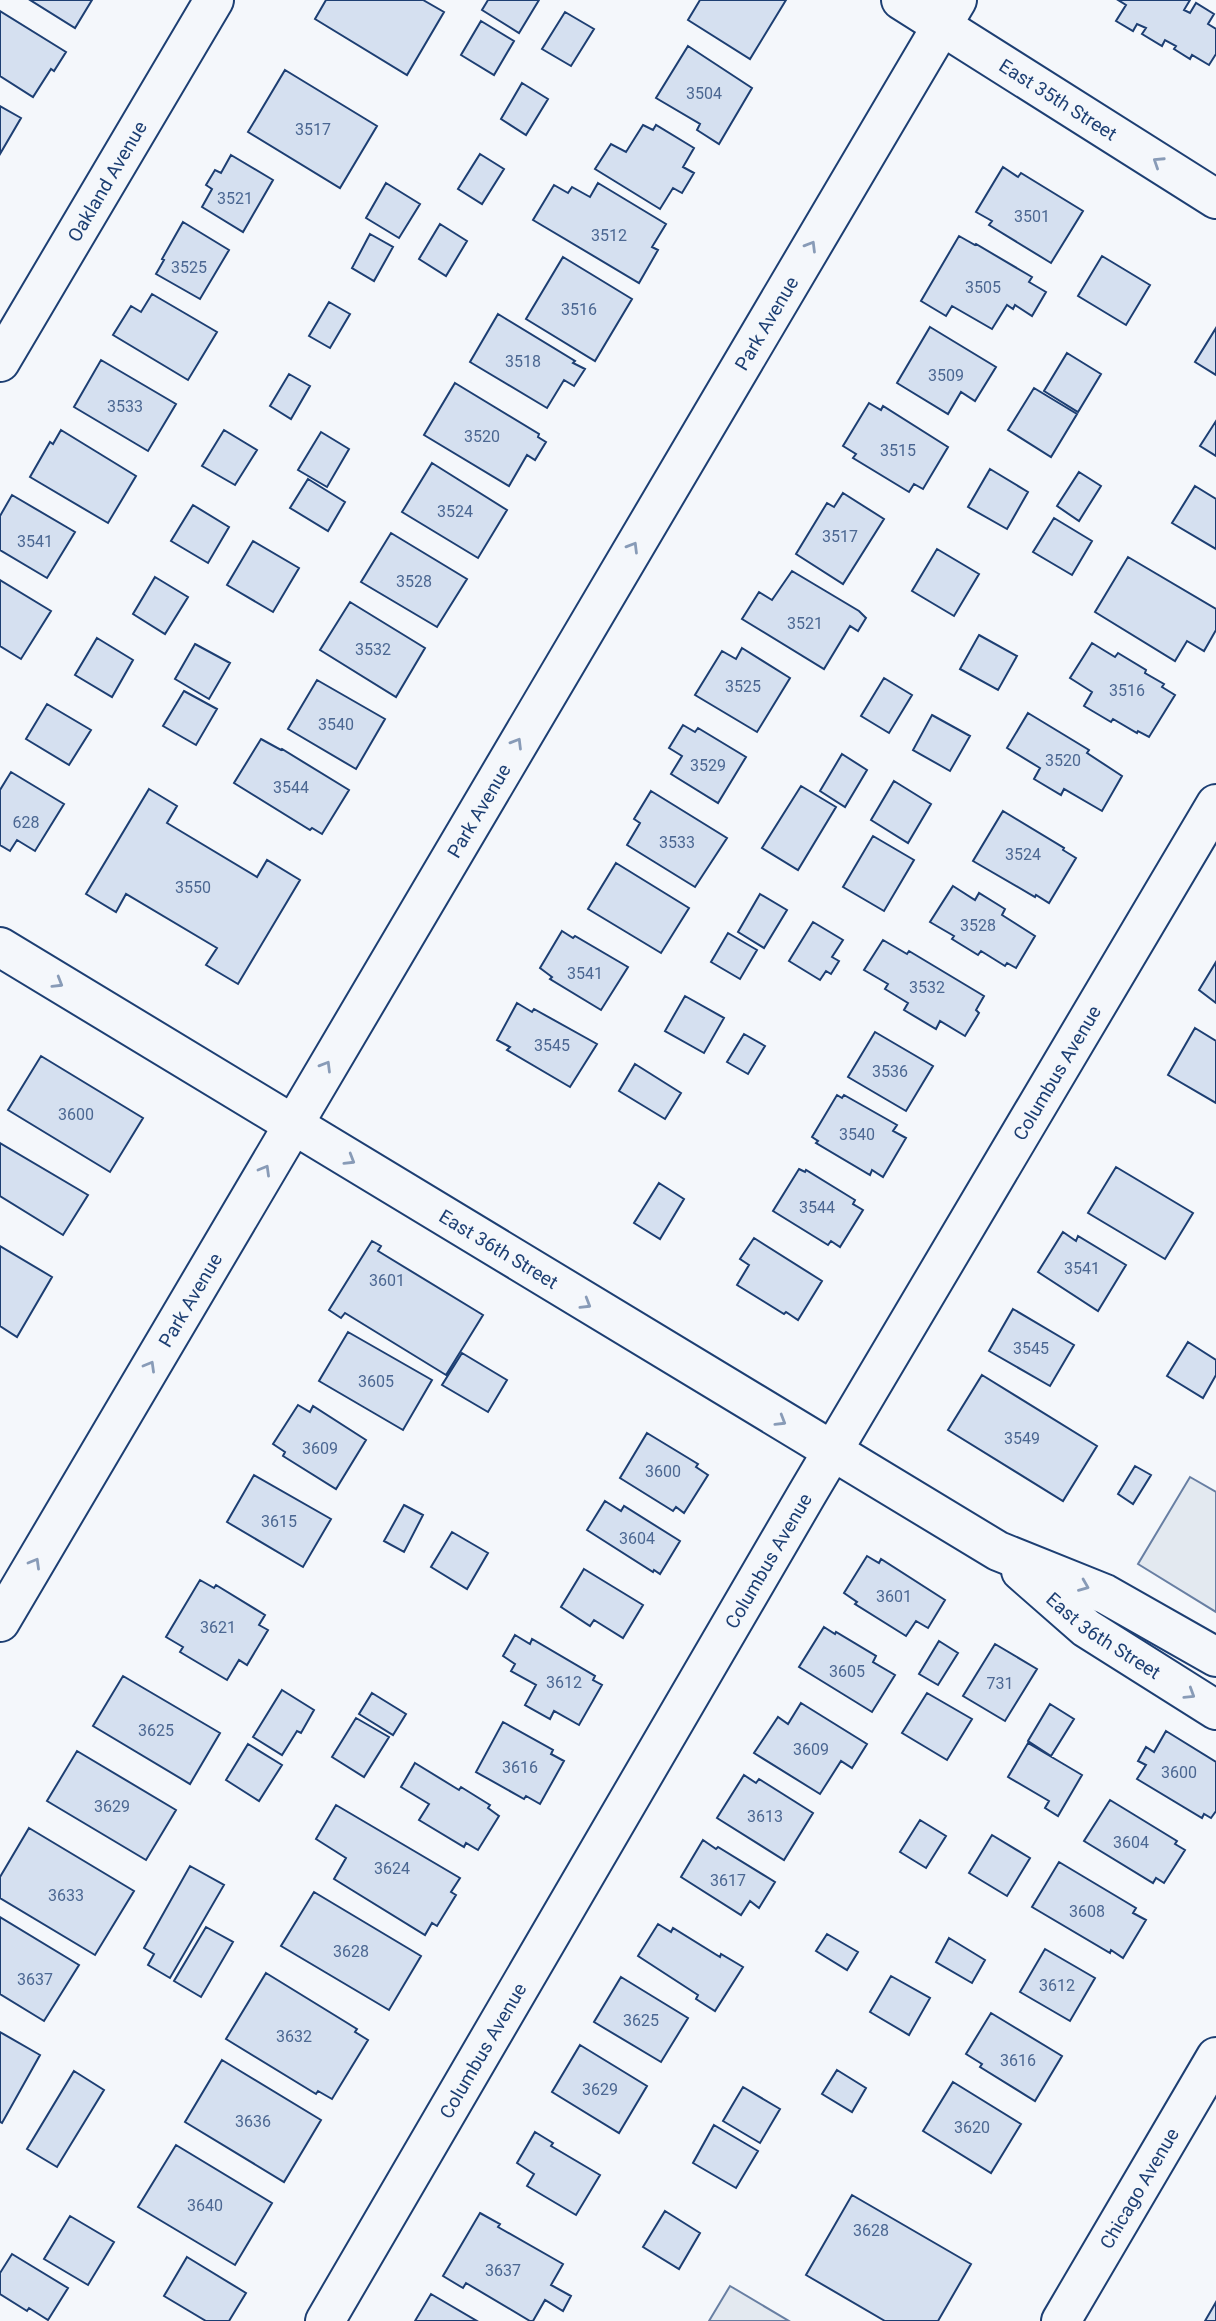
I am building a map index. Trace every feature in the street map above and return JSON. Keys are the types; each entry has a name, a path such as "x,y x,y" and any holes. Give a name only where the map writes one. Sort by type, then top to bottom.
{"street":[{"name":"Oakland Avenue","path":"0,362 214,0"},
{"name":"East 35th Street","path":"901,0 949,12 1216,199"},
{"name":"Park Avenue","path":"0,1622 949,12"},
{"name":"Columbus Avenue","path":"325,2321 832,1452 1216,804"},
{"name":"East 36th Street","path":"0,947 998,1551 1105,1594 1216,1657"},
{"name":"East 36th Street","path":"998,1551 1086,1628 1216,1710"},
{"name":"Chicago Avenue","path":"1061,2321 1216,2057"}],"shaded area":[{"path":"1190,1477 1216,1492 1216,1612 1138,1564"},
{"path":"730,2286 789,2321 709,2321"}],"building":[{"path":"30,0 92,0 75,28"},
{"path":"326,0 423,0 444,12 407,75 315,19"},
{"path":"488,0 539,0 519,33 482,10"},
{"path":"700,0 786,0 750,59 688,20"},
{"path":"1118,0 1190,0 1184,10 1190,13 1196,3 1214,14 1208,24 1216,29 1216,54 1209,65 1192,55 1190,59 1165,40 1162,46 1142,34 1146,28 1137,24 1133,31 1116,21 1126,5"},
{"path":"0,11 66,52 33,97 0,76"},
{"path":"565,12 594,29 571,66 542,49"},
{"path":"481,21 514,41 494,75 461,55"},
{"path":"688,46 752,88 719,144 697,130 700,124 656,98"},
{"path":"285,70 377,126 340,188 248,132"},
{"path":"522,83 548,99 526,135 501,119"},
{"path":"0,106 21,118 0,154"},
{"path":"643,125 653,130 656,125 694,148 683,167 694,173 682,193 673,188 660,209 595,169 611,144 626,152"},
{"path":"480,154 504,169 482,204 458,189"},
{"path":"231,155 273,180 243,232 202,207 212,189 206,185 215,170 221,173"},
{"path":"1003,167 1018,177 1021,173 1083,211 1051,263 989,225 992,221 976,212"},
{"path":"386,183 420,204 399,238 366,218"},
{"path":"598,183 666,224 652,247 658,250 639,283 533,220 554,185 568,193 572,187 590,197"},
{"path":"183,222 229,250 200,299 156,274"},
{"path":"440,224 467,241 446,276 419,259"},
{"path":"370,234 393,247 374,281 352,268"},
{"path":"959,236 1032,277 1029,282 1046,292 1032,316 1015,305 1013,309 1007,305 992,329 952,306 946,316 921,301"},
{"path":"1102,256 1150,285 1126,325 1078,296"},
{"path":"563,257 632,299 595,361 526,319"},
{"path":"152,294 217,332 188,380 113,335 131,306 141,312"},
{"path":"329,302 350,314 330,348 309,336"},
{"path":"498,314 585,369 574,386 564,380 547,408 470,362"},
{"path":"930,327 996,367 975,401 961,392 948,414 897,383"},
{"path":"1216,328 1216,375 1195,362"},
{"path":"1067,353 1101,374 1078,412 1044,391"},
{"path":"101,360 176,404 148,451 74,407"},
{"path":"289,374 310,386 291,419 270,406"},
{"path":"455,383 539,434 538,437 546,442 535,460 527,455 509,486 424,435"},
{"path":"1034,388 1077,414 1051,457 1008,430"},
{"path":"869,403 881,410 883,406 948,447 923,489 914,484 909,492 853,458 856,454 843,446"},
{"path":"1216,421 1216,456 1200,446"},
{"path":"61,430 136,476 108,523 30,477 50,442 53,444"},
{"path":"224,430 257,450 235,485 202,466"},
{"path":"321,432 349,449 327,487 298,470"},
{"path":"432,463 507,510 478,558 402,512"},
{"path":"990,469 1028,492 1007,529 968,507"},
{"path":"1079,472 1101,486 1079,521 1057,506"},
{"path":"308,479 345,502 328,531 290,508"},
{"path":"1195,486 1216,499 1216,549 1172,523"},
{"path":"843,493 884,519 843,584 796,554 827,503 834,507"},
{"path":"12,495 75,532 47,578 0,550 0,516"},
{"path":"193,505 229,527 208,563 171,541"},
{"path":"1054,518 1092,541 1072,575 1033,552"},
{"path":"391,533 467,579 437,627 361,582"},
{"path":"253,541 299,568 273,612 227,585"},
{"path":"937,549 979,574 954,616 912,591"},
{"path":"1128,557 1216,609 1216,630 1204,651 1187,641 1175,661 1095,612"},
{"path":"792,571 859,611 866,618 858,631 850,626 824,669 742,619 759,592 772,600"},
{"path":"155,577 188,597 165,634 133,614"},
{"path":"0,580 51,611 21,659 0,646"},
{"path":"350,602 425,648 396,697 320,650"},
{"path":"979,635 1017,656 998,690 960,669"},
{"path":"97,638 133,660 112,697 75,675"},
{"path":"1092,643 1115,657 1118,653 1146,670 1145,673 1164,684 1162,687 1175,695 1149,737 1113,719 1111,722 1084,706 1092,692 1070,678"},
{"path":"195,644 230,663 209,699 175,679"},
{"path":"742,648 790,678 757,732 695,695 722,651 736,659"},
{"path":"884,678 912,695 889,733 861,716"},
{"path":"317,680 385,719 356,769 288,729"},
{"path":"184,691 217,709 196,745 163,726"},
{"path":"47,704 91,730 69,765 26,739"},
{"path":"1028,713 1089,750 1087,753 1122,776 1102,811 1064,789 1061,795 1034,779 1040,768 1007,748"},
{"path":"932,715 970,736 950,771 913,750"},
{"path":"683,725 695,732 698,728 746,757 718,803 671,774 682,756 669,748"},
{"path":"261,739 349,790 322,834 312,828 310,830 234,783"},
{"path":"842,754 867,770 845,807 820,791"},
{"path":"11,772 64,804 35,851 17,840 10,851 0,845 0,790"},
{"path":"894,781 931,804 908,843 871,820"},
{"path":"801,786 836,807 798,870 762,848"},
{"path":"149,789 177,806 167,823 257,877 267,860 300,880 238,984 206,965 217,948 126,894 116,912 86,894"},
{"path":"651,791 727,838 695,887 627,845 640,823 634,819"},
{"path":"1003,811 1076,858 1049,903 973,861"},
{"path":"873,836 914,860 884,911 843,887"},
{"path":"616,863 689,908 661,953 588,909"},
{"path":"953,886 975,900 979,893 1005,909 1002,915 1035,936 1016,968 1007,963 1005,966 981,951 978,955 930,922"},
{"path":"760,894 787,910 764,948 738,932"},
{"path":"813,922 843,940 832,957 839,961 831,974 826,971 820,980 789,961"},
{"path":"562,931 628,967 601,1010 550,979 552,977 540,968"},
{"path":"728,933 757,950 740,979 711,962"},
{"path":"883,940 907,954 909,951 984,996 976,1010 979,1013 965,1036 940,1021 936,1029 904,1010 908,1003 885,989 888,984 864,970"},
{"path":"1216,962 1216,1003 1199,990"},
{"path":"685,996 724,1018 704,1053 665,1031"},
{"path":"517,1003 532,1012 534,1009 597,1044 570,1087 507,1050 510,1047 497,1040"},
{"path":"1195,1028 1216,1041 1216,1103 1168,1075"},
{"path":"875,1032 933,1066 906,1111 848,1077"},
{"path":"744,1034 765,1046 748,1074 727,1062"},
{"path":"41,1056 143,1118 110,1172 8,1110"},
{"path":"635,1064 681,1093 665,1119 619,1091"},
{"path":"837,1095 842,1098 844,1095 897,1125 893,1131 906,1138 883,1177 872,1170 870,1175 816,1143 818,1141 812,1137"},
{"path":"0,1143 88,1195 63,1235 0,1196"},
{"path":"1116,1167 1193,1213 1165,1259 1088,1213"},
{"path":"799,1169 805,1172 806,1170 855,1200 853,1204 863,1210 840,1247 831,1241 828,1245 773,1211"},
{"path":"659,1183 684,1199 660,1239 634,1223"},
{"path":"1063,1232 1076,1241 1078,1236 1126,1265 1098,1311 1038,1272"},
{"path":"754,1238 822,1281 798,1320 737,1285 749,1265 740,1259"},
{"path":"372,1241 381,1246 378,1251 483,1315 446,1375 345,1313 341,1318 329,1310"},
{"path":"0,1246 52,1277 17,1337 0,1326"},
{"path":"1013,1309 1074,1345 1050,1386 989,1351"},
{"path":"348,1332 432,1380 403,1430 319,1381"},
{"path":"1188,1342 1216,1360 1216,1375 1203,1398 1167,1376"},
{"path":"462,1353 507,1380 488,1412 442,1385"},
{"path":"982,1375 1097,1446 1063,1501 948,1430"},
{"path":"298,1405 310,1412 313,1406 366,1440 336,1489 283,1456 285,1452 273,1444"},
{"path":"647,1433 698,1464 696,1467 708,1475 684,1513 676,1507 673,1511 620,1478"},
{"path":"1135,1466 1151,1475 1133,1504 1118,1494"},
{"path":"254,1475 331,1519 303,1567 227,1522"},
{"path":"605,1501 621,1511 624,1506 680,1541 660,1574 587,1530"},
{"path":"404,1505 423,1515 404,1552 384,1541"},
{"path":"452,1532 488,1553 467,1589 431,1567"},
{"path":"867,1556 879,1563 881,1559 945,1600 928,1628 916,1621 906,1636 855,1604 857,1602 844,1593"},
{"path":"584,1569 643,1605 623,1638 594,1620 590,1626 561,1607"},
{"path":"200,1580 214,1588 216,1585 265,1615 259,1625 268,1630 247,1665 239,1660 227,1680 180,1652 183,1647 166,1637"},
{"path":"824,1627 876,1656 873,1662 895,1675 872,1712 799,1667"},
{"path":"515,1635 530,1644 532,1639 595,1676 593,1680 602,1685 579,1725 554,1711 550,1719 525,1705 536,1685 511,1671 515,1664 503,1656"},
{"path":"939,1641 958,1653 938,1685 919,1674"},
{"path":"995,1644 1037,1669 1005,1721 963,1696"},
{"path":"123,1676 220,1733 190,1784 93,1726"},
{"path":"282,1690 314,1710 301,1733 297,1731 282,1755 253,1737"},
{"path":"372,1693 406,1714 393,1735 359,1714"},
{"path":"927,1693 972,1719 947,1760 902,1733"},
{"path":"801,1703 867,1744 852,1768 841,1761 820,1794 754,1753 778,1717 788,1724"},
{"path":"1050,1704 1074,1719 1051,1756 1028,1741"},
{"path":"356,1718 389,1737 364,1777 332,1757"},
{"path":"503,1722 553,1750 551,1754 564,1761 540,1804 526,1796 524,1799 476,1772"},
{"path":"1166,1731 1216,1762 1216,1811 1211,1818 1204,1814 1202,1818 1137,1779 1146,1765 1138,1761 1146,1747 1154,1752"},
{"path":"1028,1743 1082,1775 1058,1816 1045,1808 1049,1801 1008,1777"},
{"path":"248,1744 282,1765 259,1801 226,1780"},
{"path":"77,1751 176,1810 146,1860 47,1801"},
{"path":"415,1763 490,1805 488,1808 499,1816 478,1850 466,1843 464,1847 419,1820 429,1804 401,1787"},
{"path":"744,1775 756,1783 759,1779 813,1813 784,1860 717,1818"},
{"path":"1110,1800 1177,1841 1175,1844 1185,1850 1164,1883 1156,1878 1153,1883 1084,1841"},
{"path":"336,1805 460,1878 451,1892 456,1895 437,1926 432,1923 425,1935 334,1879 346,1858 316,1839"},
{"path":"920,1820 946,1836 926,1868 900,1852"},
{"path":"29,1828 134,1891 95,1955 0,1898 0,1877"},
{"path":"992,1835 1030,1858 1007,1896 969,1873"},
{"path":"703,1840 775,1882 759,1908 750,1901 741,1915 681,1877"},
{"path":"1059,1862 1136,1908 1133,1913 1146,1920 1123,1958 1032,1907"},
{"path":"190,1866 224,1885 170,1978 148,1965 154,1954 144,1948"},
{"path":"314,1892 421,1956 389,2010 281,1946"},
{"path":"0,1917 79,1965 44,2021 0,1994"},
{"path":"658,1924 671,1932 673,1928 720,1957 721,1954 743,1967 715,2011 696,1999 698,1995 638,1956"},
{"path":"206,1927 233,1942 201,1997 174,1981"},
{"path":"827,1934 858,1952 847,1970 816,1951"},
{"path":"949,1938 985,1960 972,1983 936,1962"},
{"path":"1045,1949 1095,1978 1070,2021 1020,1992"},
{"path":"266,1973 357,2029 355,2032 368,2040 332,2099 318,2091 316,2094 226,2039"},
{"path":"891,1976 930,1998 909,2035 870,2012"},
{"path":"621,1977 688,2018 661,2062 594,2022"},
{"path":"991,2013 1062,2056 1035,2101 980,2067 982,2064 966,2054"},
{"path":"0,2032 40,2055 2,2123 0,2122"},
{"path":"580,2045 647,2086 619,2133 552,2092"},
{"path":"222,2060 321,2120 284,2182 185,2122"},
{"path":"837,2070 866,2088 852,2112 822,2094"},
{"path":"74,2071 104,2090 57,2167 27,2149"},
{"path":"953,2082 1021,2124 991,2173 923,2131"},
{"path":"743,2087 780,2109 760,2143 723,2121"},
{"path":"714,2125 758,2151 736,2188 693,2163"},
{"path":"535,2132 553,2143 551,2146 600,2175 576,2215 527,2186 534,2174 517,2163"},
{"path":"176,2145 272,2203 235,2265 138,2207"},
{"path":"852,2195 971,2264 938,2321 885,2321 806,2275"},
{"path":"665,2211 700,2233 679,2269 643,2247"},
{"path":"480,2213 500,2224 498,2227 563,2264 551,2285 571,2296 563,2311 545,2300 533,2321 530,2321 466,2283 463,2288 443,2276"},
{"path":"70,2216 114,2242 88,2285 44,2259"},
{"path":"12,2254 68,2288 48,2320 0,2294 0,2273"},
{"path":"187,2257 246,2293 229,2321 206,2321 164,2296"},
{"path":"431,2294 477,2321 415,2321"},
{"path":"1216,2302 1216,2321 1205,2321"}]}
